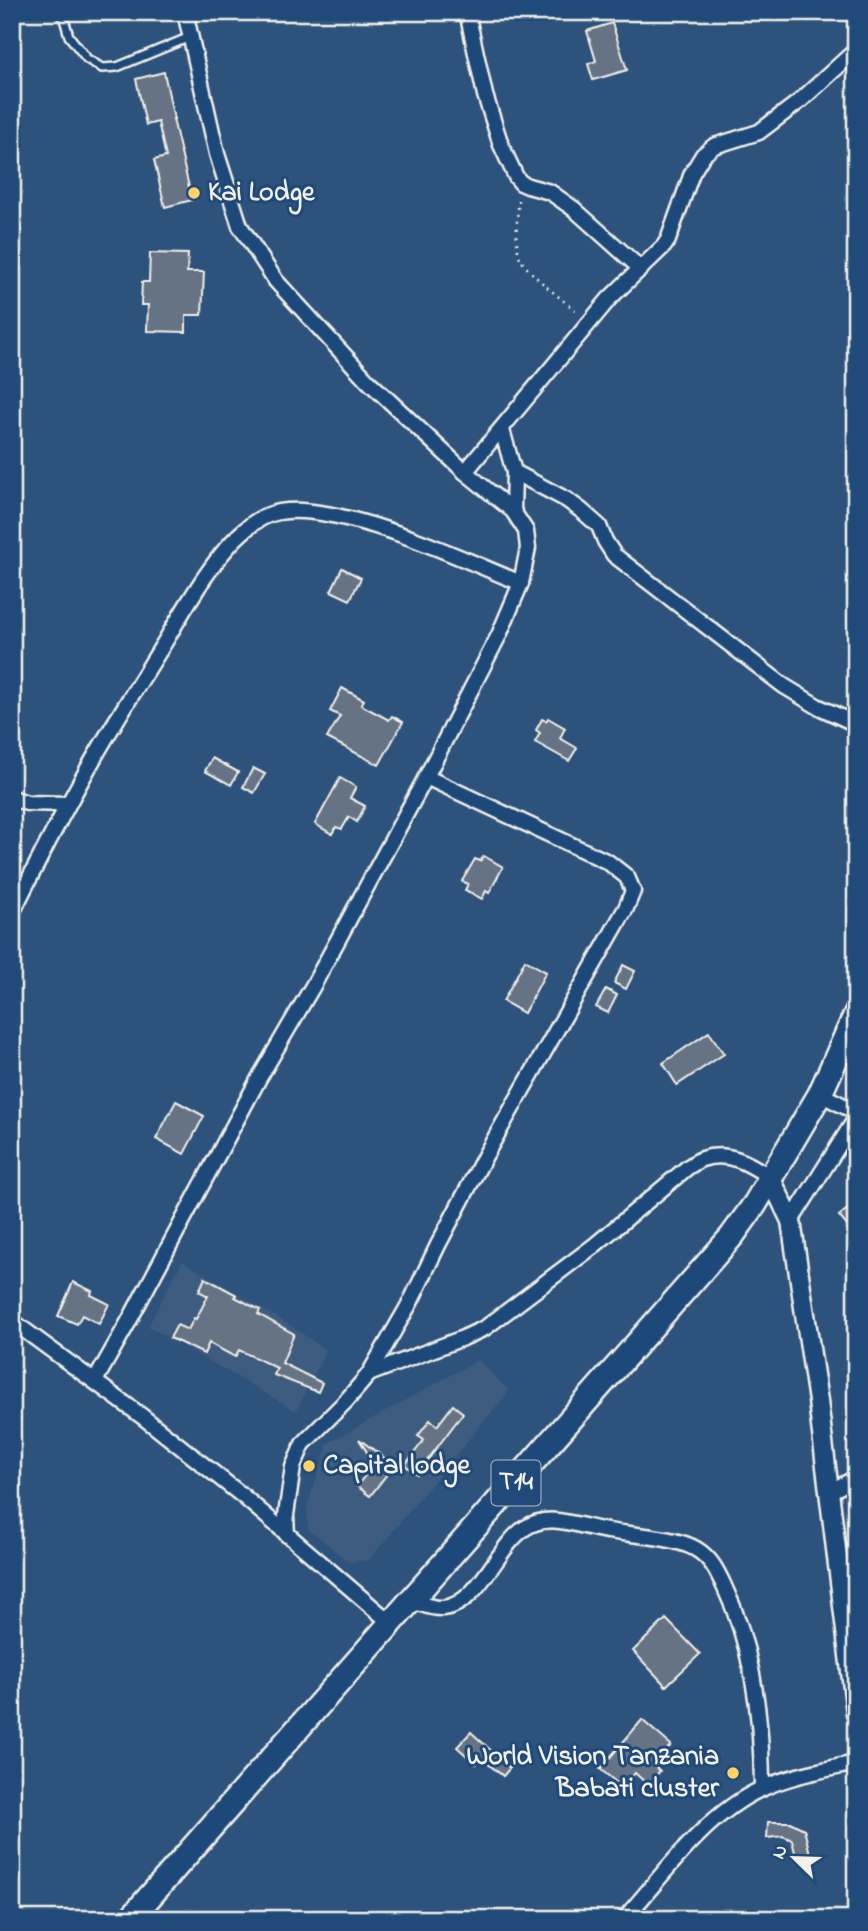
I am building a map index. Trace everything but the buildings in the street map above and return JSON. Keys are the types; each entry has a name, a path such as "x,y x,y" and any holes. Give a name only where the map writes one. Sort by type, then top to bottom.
{"highway":[{"name":"T14","path":"130,1919 732,1236 755,1204 820,1094 856,1014"}],"street":[{"path":"95,1381 426,777 499,635 521,583 528,548 526,531 513,511 465,472 368,381 276,281 240,226 217,154 185,12"},
{"path":"467,12 485,95 501,145 516,177 527,186 556,196 641,269"},
{"path":"465,472 609,299 668,240 692,173 704,155 714,146 759,132 800,101 856,50"},
{"path":"502,430 514,472 513,511"},
{"path":"514,472 582,511 599,526 614,555 784,686 817,706 856,723"},
{"path":"12,913 68,804 132,693 198,589 232,542 245,529 277,512 311,511 394,531 521,583"},
{"path":"287,1535 286,1515 293,1467 303,1444 369,1374 410,1303 486,1154 626,908 633,891 627,877 608,862 426,777"},
{"path":"12,798 27,803 68,804"},
{"path":"820,1094 856,1112"},
{"path":"791,1221 856,1118"},
{"path":"369,1374 485,1328 596,1245 702,1158 734,1158 770,1177 791,1221 818,1401 856,1713"},
{"path":"12,1321 95,1381 235,1490 392,1624"},
{"path":"829,1492 856,1478"},
{"path":"412,1601 429,1607 455,1605 467,1596 509,1544 525,1528 538,1522 566,1522 599,1530 670,1540 697,1549 714,1563 736,1609 749,1658 761,1735 762,1789"},
{"path":"624,1919 701,1833 730,1806 762,1789 791,1778 856,1763"}],"lane":[{"path":"62,12 69,36 87,59 102,68 117,67 190,37"}],"path":[{"path":"521,183 517,209 521,258 551,290 590,323"}],"shaded area":[{"path":"182,1261 288,1324 326,1350 296,1411 148,1326"},
{"path":"478,1360 509,1391 369,1560 349,1562 308,1529 307,1507 328,1443"}],"place":[{"name":"Kai Lodge","path":"194,193"},
{"name":"Capital lodge","path":"309,1466"},
{"name":"World Vision Tanzania Babati cluster","path":"733,1773"}]}
